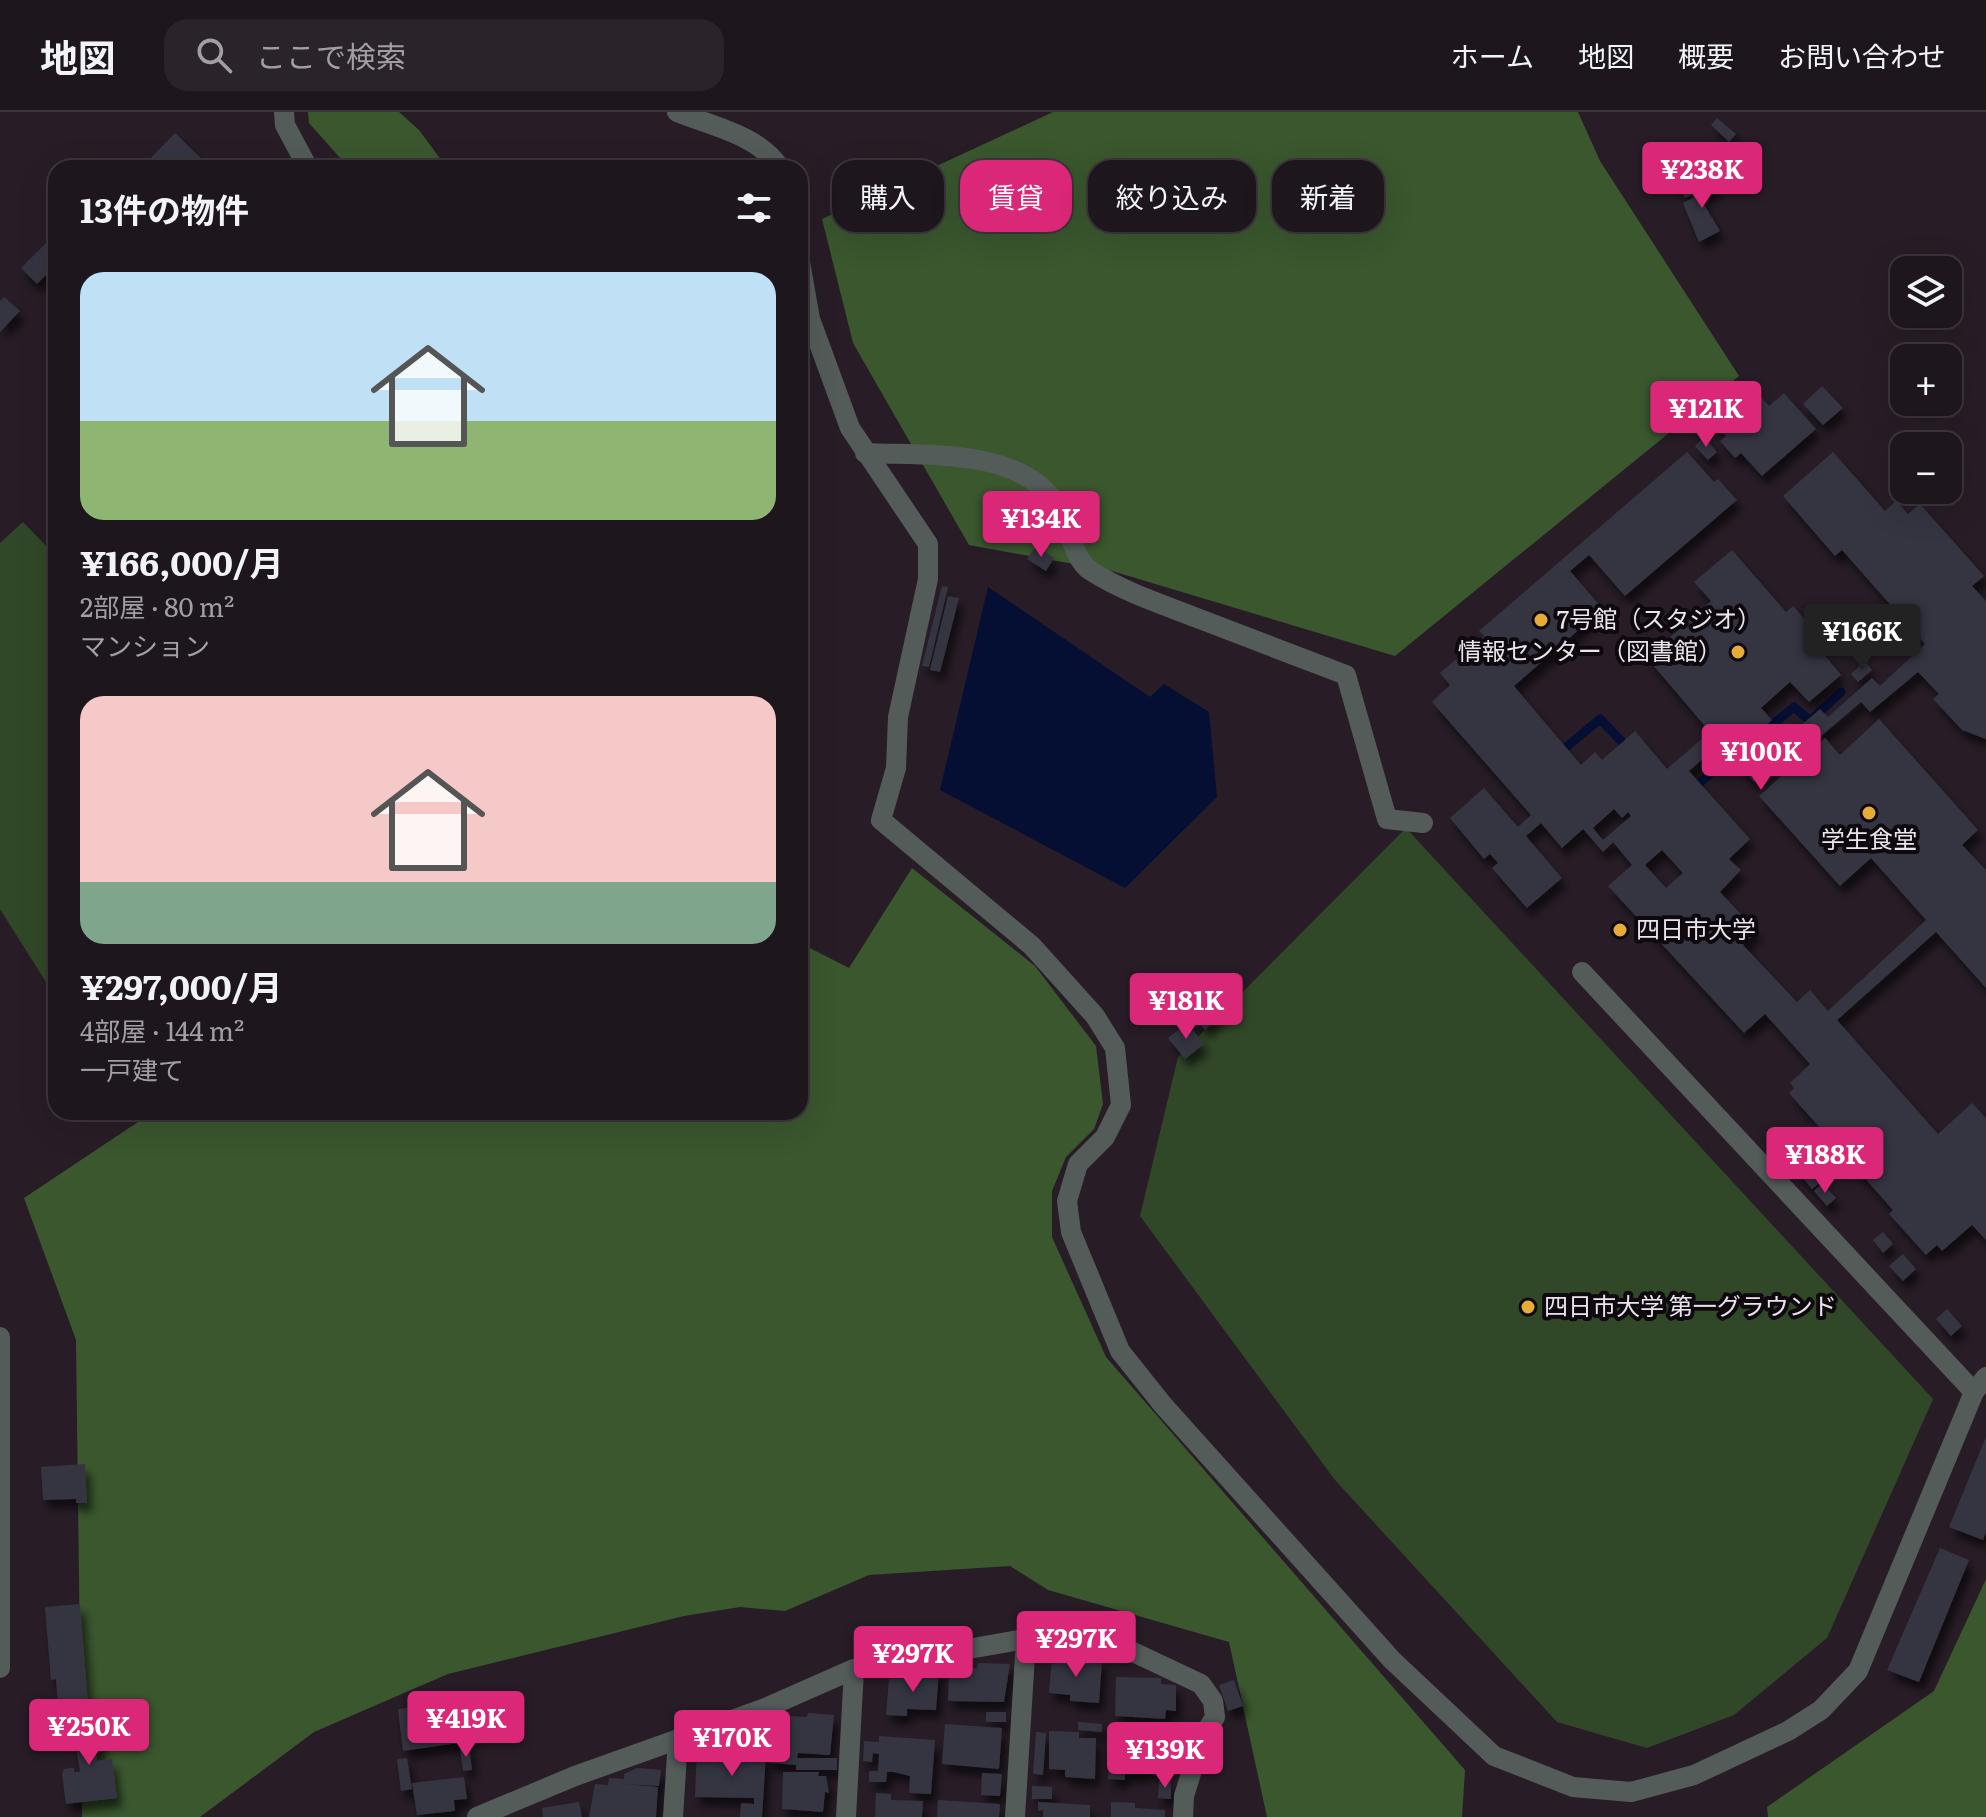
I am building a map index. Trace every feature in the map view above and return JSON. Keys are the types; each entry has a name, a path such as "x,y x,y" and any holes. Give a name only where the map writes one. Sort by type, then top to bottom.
{"street":[{"path":"284,112 285,125 304,160"},
{"path":"677,112 741,137 775,160"},
{"path":"808,308 850,428 928,544 928,579 898,717 896,768 881,820 1032,946 1095,1016 1115,1048 1121,1105 1105,1137 1078,1164 1067,1201 1071,1232 1120,1351 1163,1405 1382,1650 1494,1756 1573,1787 1631,1792 1694,1775 1788,1731 1821,1710 1858,1671 1982,1383 1582,972"},
{"path":"865,453 948,457 1009,469 1034,480 1060,510 1087,569 1125,590 1346,675 1387,819 1423,823"},
{"path":"0,1337 0,1668"},
{"path":"477,1817 503,1811 678,1739 763,1709 854,1669 1026,1639 1070,1636 1131,1651 1201,1684 1213,1701 1215,1717 1202,1738 1184,1796 1183,1817"},
{"path":"1015,1817 1026,1639"},
{"path":"846,1817 854,1669"},
{"path":"673,1817 678,1739"}],"green space":[{"path":"308,112 399,112 419,130 441,160 342,160 309,123"},
{"path":"1053,112 1578,112 1600,161 1739,376 1395,656 1112,571 969,545 853,343 822,219 832,214 832,232 944,232 944,162"},
{"path":"23,522 48,548 48,985 0,909 0,543"},
{"name":"四日市大学 第一グラウンド","path":"1406,828 1933,1399 1827,1638 1734,1715 1647,1748 1557,1722 1335,1480 1140,1216 1178,1057"},
{"path":"912,868 1035,966 1096,1046 1103,1104 1094,1129 1066,1157 1052,1191 1052,1237 1106,1357 1465,1770 1462,1817 1267,1817 1229,1642 1048,1590 1010,1566 869,1575 785,1611 740,1607 684,1616 448,1674 314,1732 200,1817 82,1817 76,1340 24,1198 141,1120 808,1120 808,947 849,968"},
{"path":"1986,1579 1986,1817 1768,1817 1767,1807 1934,1691"}],"water":[{"path":"988,587 1150,697 1164,684 1209,712 1217,797 1125,888 940,790"}],"building":[{"path":"1717,118 1736,134 1729,142 1711,125"},
{"path":"175,133 203,160 149,160"},
{"path":"1709,174 1717,189 1700,198 1720,231 1699,242 1683,203 1698,195 1692,183"},
{"path":"1687,178 1694,194 1685,198 1677,183"},
{"path":"48,241 48,273 37,284 21,268"},
{"path":"4,297 20,311 0,332 0,301"},
{"path":"1822,386 1843,408 1823,425 1803,404"},
{"path":"1784,393 1816,429 1762,476 1741,453 1735,458 1720,441 1726,436 1714,422 1729,409 1736,417 1760,396 1769,406"},
{"path":"1704,437 1717,452 1708,460 1695,446"},
{"path":"1687,452 1714,482 1718,479 1737,500 1625,596 1589,555 1570,571 1603,609 1514,686 1581,765 1595,752 1602,760 1635,731 1667,769 1710,732 1647,658 1711,601 1694,582 1732,550 1786,612 1793,606 1822,639 1816,645 1841,675 1809,702 1790,682 1761,708 1772,720 1746,744 1737,733 1733,737 1757,763 1820,709 1828,717 1872,678 1880,686 1925,644 1842,550 1835,556 1783,496 1833,452 1885,511 1893,504 1899,504 1908,514 1920,504 1984,576 1972,586 1986,601 1986,739 1962,730 1933,699 1939,694 1918,672 1870,712 1861,702 1798,756 1791,749 1754,782 1720,744 1689,771 1750,839 1729,859 1741,870 1720,892 1757,931 1743,945 1797,1002 1810,990 1828,1011 1926,920 1871,858 1840,886 1759,796 1825,738 1840,755 1879,719 1978,830 1962,845 1986,870 1986,988 1936,932 1837,1020 1938,1134 1972,1103 1986,1118 1986,1240 1972,1225 1942,1251 1937,1245 1926,1255 1889,1214 1893,1210 1789,1093 1794,1088 1790,1083 1810,1064 1765,1014 1744,1033 1608,886 1632,865 1613,842 1603,852 1583,829 1562,848 1541,823 1526,836 1562,878 1527,908 1492,868 1498,863 1490,854 1484,859 1450,818 1484,788 1518,827 1531,815 1432,702 1450,685 1440,673 1484,636 1479,631","holes":["1614,809 1622,818 1628,812 1631,816 1603,840 1593,828","1662,850 1683,873 1666,888 1645,865"]},
{"path":"1036,546 1054,558 1046,571 1027,559"},
{"path":"942,586 948,587 929,667 922,666"},
{"path":"948,596 959,598 940,672 930,670"},
{"path":"1865,661 1872,670 1858,682 1851,674"},
{"path":"1208,1004 1220,1016 1205,1030 1193,1017"},
{"path":"1187,1023 1204,1044 1185,1059 1168,1038"},
{"path":"1803,1161 1821,1182 1812,1189 1795,1169"},
{"path":"1822,1183 1836,1198 1827,1206 1814,1191"},
{"path":"1883,1232 1893,1244 1883,1253 1873,1240"},
{"path":"1903,1254 1916,1269 1903,1281 1889,1266"},
{"path":"1947,1309 1962,1326 1951,1336 1936,1319"},
{"path":"1986,1437 1986,1532 1983,1540 1949,1527"},
{"path":"85,1464 87,1503 76,1503 76,1499 43,1500 41,1467"},
{"path":"1940,1548 1969,1560 1919,1682 1887,1670"},
{"path":"80,1604 88,1704 58,1706 56,1679 51,1680 45,1607"},
{"path":"1052,1657 1102,1660 1099,1703 1070,1701 1070,1695 1049,1693"},
{"path":"978,1663 1010,1664 1004,1702 948,1701 949,1667 977,1668"},
{"path":"929,1668 939,1669 936,1710 907,1709 907,1716 886,1715 889,1679 928,1677"},
{"path":"1116,1677 1161,1678 1161,1684 1176,1685 1176,1711 1166,1710 1165,1719 1115,1716"},
{"path":"1234,1680 1243,1706 1228,1711 1219,1685"},
{"path":"466,1701 472,1741 403,1751 398,1709"},
{"path":"986,1712 1006,1712 1006,1722 986,1722"},
{"path":"808,1713 834,1715 830,1755 798,1753 797,1758 837,1758 837,1770 796,1770 796,1765 769,1763 772,1721 788,1722 788,1716 807,1717"},
{"path":"97,1717 103,1751 96,1752 97,1761 112,1759 117,1798 66,1804 64,1769 74,1768 74,1772 80,1772 72,1720"},
{"path":"1078,1722 1102,1724 1102,1732 1078,1730"},
{"path":"761,1723 769,1724 768,1747 749,1746 750,1730 760,1730"},
{"path":"945,1724 1002,1728 999,1769 942,1764"},
{"path":"1049,1731 1079,1732 1079,1738 1096,1738 1095,1779 1065,1777 1065,1770 1049,1769"},
{"path":"1036,1732 1046,1733 1043,1775 1033,1774"},
{"path":"1111,1733 1169,1738 1167,1770 1146,1768 1146,1774 1125,1773 1125,1780 1108,1779"},
{"path":"879,1736 935,1740 931,1794 909,1793 910,1776 894,1772 887,1772 886,1782 869,1782 869,1771 878,1771 879,1754 873,1753 872,1762 863,1761 864,1741 879,1742"},
{"path":"469,1746 472,1770 463,1771 460,1748"},
{"path":"697,1750 766,1754 762,1817 740,1817 741,1803 754,1804 754,1798 695,1797"},
{"path":"407,1758 412,1789 401,1791 397,1759"},
{"path":"637,1768 661,1770 659,1786 623,1784 658,1787 656,1817 589,1817 595,1784 608,1785 609,1778 624,1779 624,1774"},
{"path":"783,1772 819,1772 818,1776 826,1776 829,1793 825,1792 823,1812 782,1809"},
{"path":"982,1773 1002,1774 1000,1796 981,1795"},
{"path":"464,1777 467,1799 454,1800 455,1811 417,1815 412,1783"},
{"path":"1159,1781 1171,1782 1171,1799 1158,1798"},
{"path":"1032,1786 1052,1787 1052,1799 1032,1799"},
{"path":"876,1793 891,1794 891,1800 923,1801 922,1817 875,1817"},
{"path":"938,1800 1000,1804 999,1817 937,1817"},
{"path":"579,1802 582,1817 543,1817 542,1808"},
{"path":"1038,1802 1090,1805 1090,1817 1043,1817 1043,1810 1038,1811"},
{"path":"1111,1802 1135,1803 1135,1808 1165,1810 1165,1817 1111,1817"}],"waterway":[{"path":"1691,790 1736,752 1749,761 1772,741 1766,730 1794,707 1810,721 1841,692"},
{"path":"1557,755 1600,719 1629,749"}],"place":[{"name":"7号館（スタジオ）","path":"1541,620"},
{"name":"情報センター（図書館）","path":"1738,652"},
{"name":"学生食堂","path":"1869,813"},
{"name":"四日市大学","path":"1620,930"},
{"name":"四日市大学 第一グラウンド","path":"1528,1307"}]}
